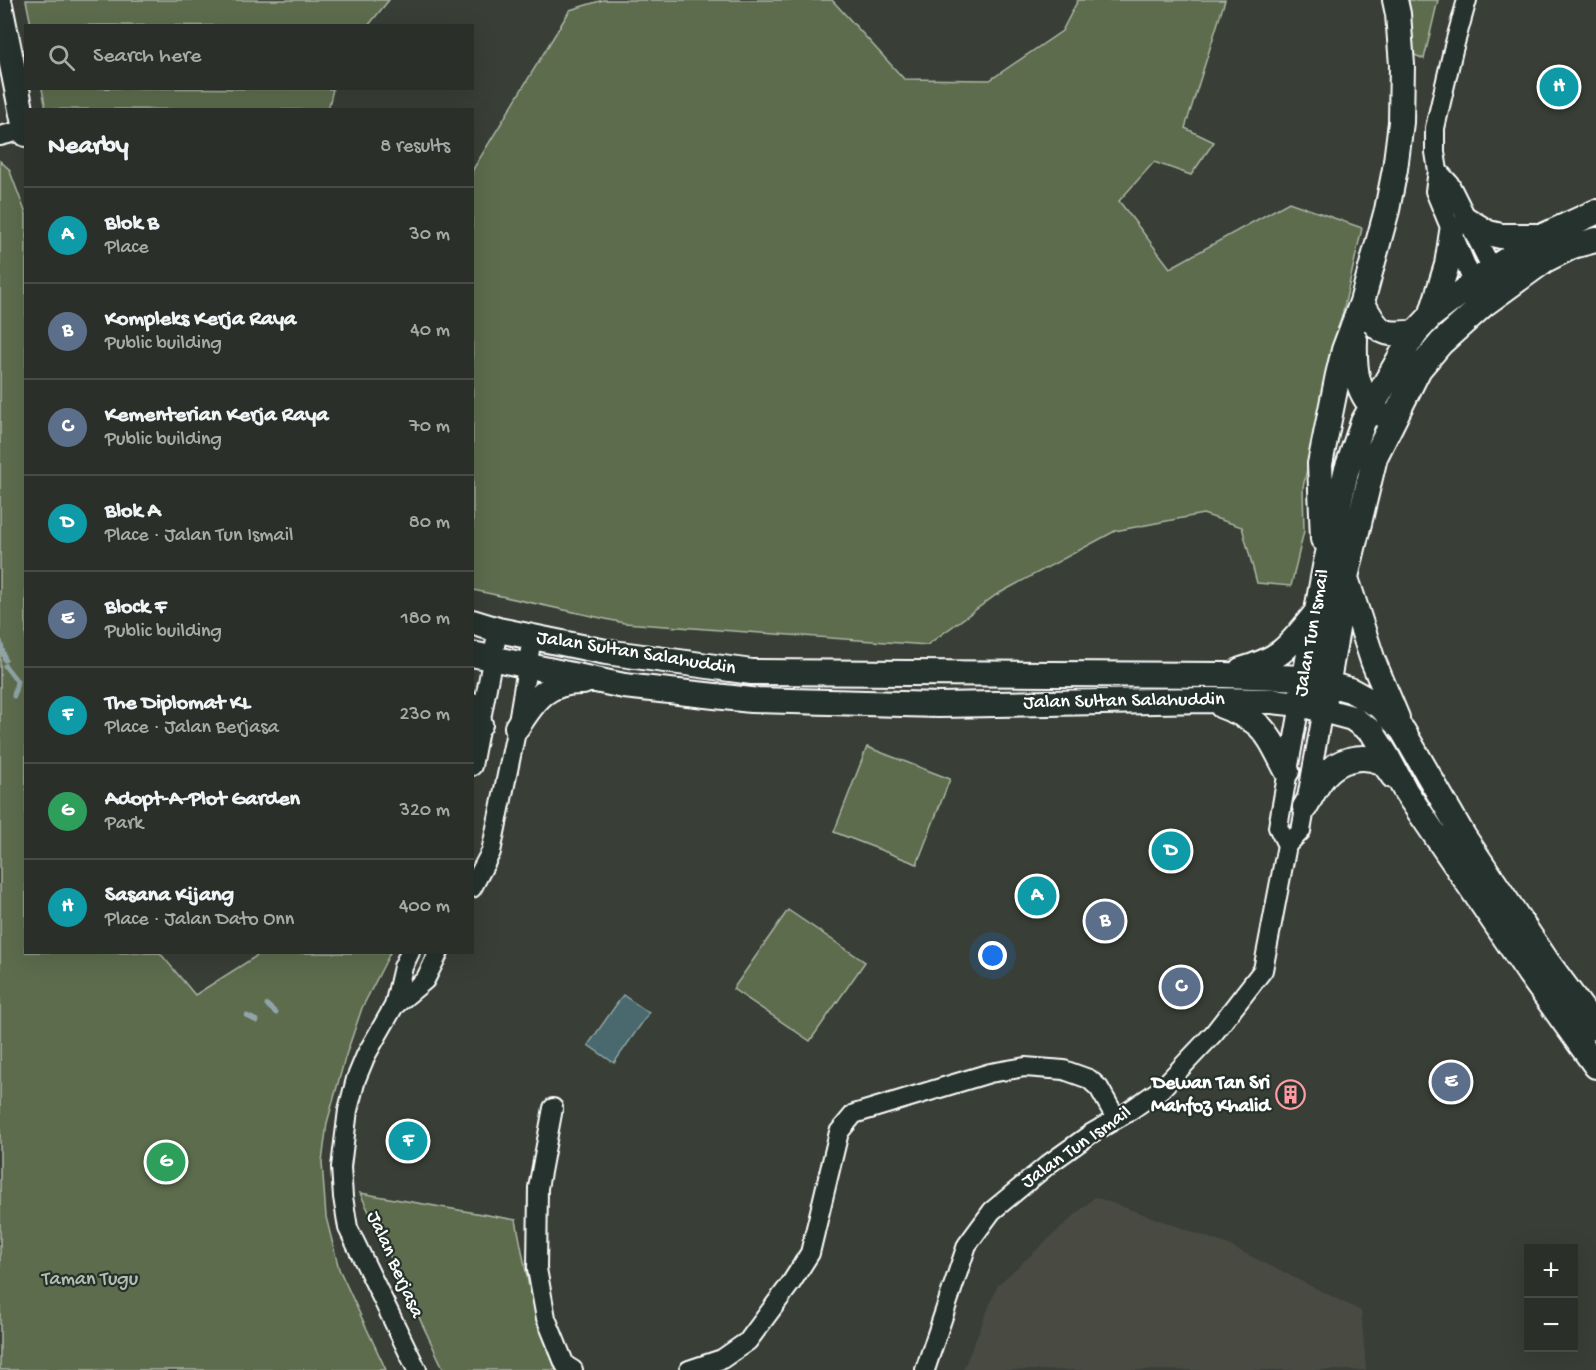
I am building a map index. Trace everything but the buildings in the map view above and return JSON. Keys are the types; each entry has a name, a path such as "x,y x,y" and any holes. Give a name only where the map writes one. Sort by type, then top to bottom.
{"street":[{"path":"1395,0 1402,65 1401,122 1395,169 1387,210 1362,302 1355,326 1344,350 1320,464 1321,519 1335,572 1403,731"},
{"path":"1467,0 1435,128 1438,171 1435,191 1460,226 1483,286"},
{"path":"0,5 24,127"},
{"path":"0,136 24,132"},
{"path":"1483,286 1543,236 1596,212"},
{"path":"1362,302 1373,323 1392,335 1423,324 1448,265 1460,226"},
{"path":"1460,226 1501,236 1543,236"},
{"path":"1483,286 1503,291 1545,261 1573,246 1596,240"},
{"name":"Jalan Tun Ismail","path":"925,1370 966,1245 992,1211 1050,1163 1161,1089 1214,1033 1263,970 1287,845 1301,831 1305,807 1311,707 1335,572 1346,472 1367,415 1423,324 1483,286"},
{"name":"Jalan Tun Ismail","path":"1316,680 1317,612 1335,572 1375,457 1419,369 1483,286"},
{"path":"1355,326 1356,376 1367,415"},
{"path":"1335,388 1341,404 1349,413 1367,415 1389,428"},
{"path":"1224,675 1263,664 1281,654 1317,612"},
{"name":"Jalan Sultan Salahuddin","path":"474,623 532,638 606,652 752,672 1224,675 1316,680 1366,698 1381,707 1403,731 1464,837 1546,960 1596,1028"},
{"path":"474,740 482,657 498,630"},
{"path":"474,884 491,852 517,727 532,638"},
{"name":"Jalan Sultan Salahuddin","path":"482,657 598,682 751,700 939,705 1272,701 1311,707 1352,718 1372,732 1406,792 1529,973 1596,1066"},
{"path":"517,727 533,702 566,681 598,682"},
{"path":"1208,700 1245,715 1265,730 1287,771"},
{"name":"Jalan Tun Ismail","path":"1287,845 1278,828 1287,771 1311,707"},
{"path":"1305,807 1323,777 1335,765 1350,759 1367,758 1383,763 1406,792"},
{"name":"Jalan Berjasa","path":"409,954 403,967 394,1006 366,1055 356,1079 348,1110 341,1167 348,1228 417,1370"},
{"name":"Jalan Berjasa","path":"394,1006 424,980 438,954"},
{"path":"688,1370 722,1359 748,1341 791,1283 810,1253 839,1132 854,1114 990,1073 1024,1067 1064,1070 1089,1079 1099,1088 1116,1118"},
{"path":"554,1107 538,1188 537,1269 546,1318 565,1365 573,1370"}],"shaded area":[{"path":"1095,1197 1226,1244 1361,1311 1366,1370 963,1370 998,1285"}],"green space":[{"path":"26,0 389,0 370,24 31,24"},
{"path":"603,0 832,0 904,79 990,80 1062,31 1078,0 1225,0 1185,128 1214,142 1191,175 1154,162 1119,201 1170,268 1289,202 1362,228 1303,487 1304,531 1291,586 1257,583 1242,527 1203,514 1115,531 996,595 927,645 624,623 474,590 474,168 570,10"},
{"path":"1404,0 1438,0 1424,59 1412,54"},
{"path":"42,90 333,90 328,108 46,108"},
{"name":"Taman Tugu","path":"0,161 9,169 24,209 24,954 161,954 195,995 259,954 389,954 362,1008 345,1058 327,1123 322,1162 326,1217 339,1269 386,1370 0,1370"},
{"path":"867,747 950,779 917,864 834,832"},
{"path":"788,910 865,962 810,1041 733,989"},
{"path":"360,1193 516,1220 529,1287 548,1353 560,1370 444,1370"}],"water":[{"path":"623,995 649,1013 614,1063 588,1045"}],"waterway":[{"path":"0,641 5,660"},
{"path":"5,666 17,681 14,696"},
{"path":"267,1005 276,1013"},
{"path":"247,1016 257,1021"}],"place":[{"name":"Sasana Kijang","path":"1559,87"},
{"name":"Blok A","path":"1171,851"},
{"name":"Blok B","path":"1037,896"},
{"name":"Kompleks Kerja Raya","path":"1105,921"},
{"name":"Kementerian Kerja Raya","path":"1181,987"},
{"name":"Block F","path":"1451,1082"},
{"name":"Dewan Tan Sri Mahfoz Khalid","path":"1291,1095"},
{"name":"The Diplomat KL","path":"408,1141"},
{"name":"Adopt-A-Plot Garden","path":"166,1162"}]}
